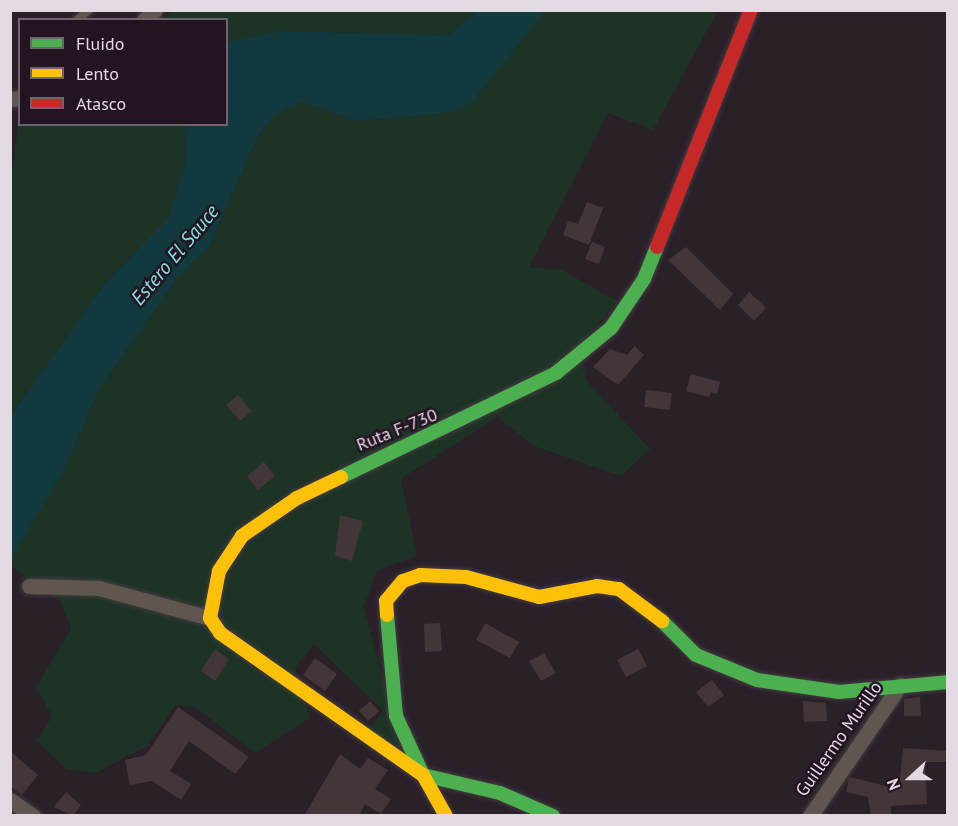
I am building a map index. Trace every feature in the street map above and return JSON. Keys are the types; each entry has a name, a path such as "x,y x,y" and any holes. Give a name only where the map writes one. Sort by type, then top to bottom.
{"street":[{"name":"Ruta F-730","path":"210,618 219,571 253,527 350,469 444,431 556,373 611,328 644,279 751,10"},
{"path":"446,816 396,716 387,601 403,581 420,575 478,579 538,597 610,587 634,597 696,655 725,671 829,691 948,682"},
{"path":"29,586 99,588 210,618 232,644 423,774 462,788 500,793 553,816"},
{"name":"Guillermo Murillo","path":"810,816 900,685"},
{"path":"10,800 33,816"}],"green space":[{"path":"173,10 480,11 448,35 279,31 228,42 228,18 163,18"},
{"path":"545,11 717,12 653,130 608,113 529,267 562,270 617,301 581,345 586,380 650,449 621,476 534,446 497,417 401,479 417,556 377,570 364,607 402,754 369,730 383,711 314,644 295,668 310,718 255,753 195,707 176,705 147,746 96,773 66,769 37,741 52,716 36,687 71,629 60,601 11,566 10,558 65,469 99,389 176,280 209,246 260,132 277,114 301,102 357,121 449,113"},
{"path":"18,126 186,126 185,165 169,219 106,282 11,415 10,186"}],"water":[{"name":"Estero El Sauce","path":"480,10 545,11 471,103 449,113 357,121 301,102 277,114 260,132 209,246 176,280 99,389 65,469 11,558 11,415 106,282 168,219 185,165 186,126 228,126 228,42 279,31 448,35"}],"building":[{"path":"587,202 603,208 589,245 563,235 568,221 578,224"},
{"path":"592,242 605,247 599,264 585,259"},
{"path":"686,247 733,294 720,310 668,260"},
{"path":"749,292 766,308 754,321 738,305"},
{"path":"635,346 644,355 618,385 593,367 610,349 627,355"},
{"path":"691,374 720,382 717,394 711,392 709,397 686,391"},
{"path":"646,390 672,393 670,410 644,407"},
{"path":"238,395 252,411 240,421 226,405"},
{"path":"264,462 275,476 258,490 247,476"},
{"path":"340,515 363,521 352,561 335,556"},
{"path":"440,623 442,651 425,652 424,624"},
{"path":"485,623 519,642 510,658 476,640"},
{"path":"215,649 229,659 215,681 201,671"},
{"path":"638,649 647,666 626,677 617,660"},
{"path":"544,653 556,673 541,681 529,661"},
{"path":"315,658 337,674 325,691 303,675"},
{"path":"712,680 724,695 708,707 696,692"},
{"path":"920,697 921,716 904,716 904,699"},
{"path":"370,701 379,711 368,721 359,711"},
{"path":"803,701 826,703 827,721 804,722"},
{"path":"178,707 249,757 235,774 189,741 170,771 191,784 181,800 152,781 130,785 125,760 146,755"},
{"path":"903,748 948,751 948,762 925,762 927,804 891,806 891,816 871,816 868,797 846,792 849,777 899,789"},
{"path":"10,751 38,775 22,795 10,786"},
{"path":"340,754 360,769 368,758 388,770 375,789 391,799 381,814 365,804 359,816 304,816"},
{"path":"66,792 81,805 73,816 54,807"}],"traffic: fast":[{"path":"341,477 556,373 611,328 644,279 657,247"},
{"path":"387,615 396,716 423,775 500,793 553,816"},
{"path":"662,621 696,655 757,680 839,692 948,682"}],"traffic: slow":[{"path":"341,477 297,498 242,536 219,571 210,618 220,633 423,775 446,816"},
{"path":"387,615 386,601 403,581 420,575 466,577 539,597 597,586 619,589 662,621"}],"traffic: jam":[{"path":"657,247 751,10"}]}
